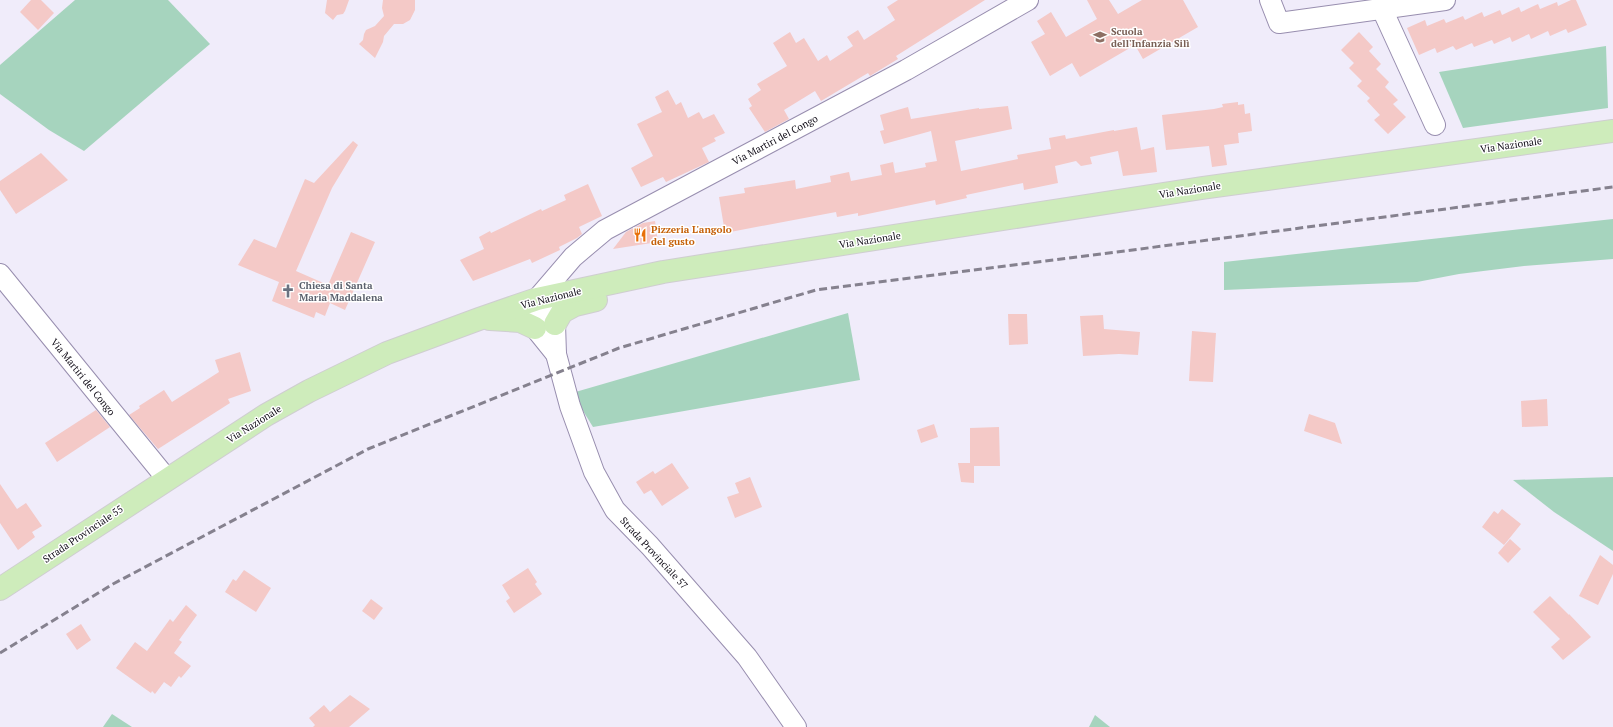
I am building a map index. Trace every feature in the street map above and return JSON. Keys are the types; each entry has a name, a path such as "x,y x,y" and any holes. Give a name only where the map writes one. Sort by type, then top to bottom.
{"main road":[{"name":"Via Nazionale","path":"167,479 266,415 309,390 388,353 479,319 537,300 663,272 1202,188 1613,131"},
{"path":"479,319 507,319 545,326 562,312 575,305 618,295 663,272"},
{"name":"Strada Provinciale 55","path":"0,589 167,479"}],"street":[{"name":"Via Martiri del Congo","path":"537,300 573,257 606,230 906,70 1028,0"},
{"path":"1270,0 1279,23 1445,0"},
{"path":"1382,9 1435,125"},
{"name":"Via Martiri del Congo","path":"0,274 167,479"},
{"path":"537,300 532,312 545,326"},
{"name":"Strada Provinciale 57","path":"545,326 556,354 570,406 594,472 615,510 650,546 747,657 796,727"}],"green space":[{"path":"75,0 168,0 210,44 84,151 49,130 0,94 0,65"},
{"path":"1606,46 1608,108 1463,128 1439,72"},
{"path":"1613,219 1613,259 1524,266 1459,274 1417,282 1224,290 1224,262"},
{"path":"848,313 860,380 593,427 572,393"},
{"path":"1613,477 1613,551 1554,512 1513,480"},
{"path":"112,714 132,727 103,727"},
{"path":"1095,715 1110,727 1089,727"}],"building":[{"path":"31,0 41,0 54,13 38,30 20,12"},
{"path":"327,0 349,0 343,14 337,15 333,20 325,13"},
{"path":"383,0 415,0 415,10 410,20 403,24 394,24 384,36 383,42 375,58 359,44 363,40 366,30 375,26 384,16 382,8"},
{"path":"898,0 985,0 896,56 898,59 870,76 868,73 821,101 815,91 784,110 789,119 765,132 749,108 752,106 748,99 761,90 757,84 787,66 773,43 790,32 796,43 804,38 818,61 827,55 830,61 853,46 847,37 858,30 864,40 895,20 887,7"},
{"path":"1087,0 1109,0 1118,14 1142,0 1183,0 1198,27 1143,59 1135,45 1080,77 1072,63 1050,76 1031,42 1045,34 1037,21 1051,12 1066,37 1097,19"},
{"path":"1571,0 1576,0 1587,25 1568,33 1566,29 1550,36 1548,31 1531,39 1529,34 1512,42 1510,37 1494,44 1492,40 1474,47 1472,43 1456,50 1453,46 1437,53 1435,48 1419,55 1407,28 1425,20 1427,26 1444,19 1446,23 1463,16 1465,20 1482,12 1484,17 1500,10 1502,15 1519,7 1521,12 1538,4 1540,9 1557,2 1558,6"},
{"path":"1359,32 1373,47 1369,51 1381,64 1376,69 1389,82 1385,87 1398,100 1393,104 1406,117 1388,134 1374,120 1380,115 1367,101 1370,98 1357,86 1362,81 1349,68 1354,63 1341,50"},
{"path":"668,90 676,105 681,102 688,118 699,112 703,119 714,114 725,133 714,138 716,141 702,148 709,162 666,182 663,177 641,187 631,168 653,156 637,124 662,112 655,97"},
{"path":"1238,102 1238,105 1244,104 1245,114 1250,113 1252,131 1238,133 1239,143 1224,145 1227,165 1212,167 1209,146 1166,150 1162,115 1214,109 1223,107 1222,104"},
{"path":"1008,106 1012,129 955,141 961,171 1018,159 1017,155 1051,149 1049,138 1065,135 1066,139 1137,127 1141,150 1154,147 1157,172 1123,176 1118,151 1090,157 1092,164 1081,166 1076,161 1055,166 1058,183 1024,190 1023,183 966,195 967,198 936,205 935,200 858,216 858,213 837,217 836,212 725,233 719,197 745,193 744,188 795,180 796,189 831,182 830,176 849,172 851,181 882,175 880,165 893,162 895,173 926,167 925,163 937,161 931,131 884,144 880,131 884,130 880,115 908,107 911,119 979,108"},
{"path":"353,141 358,145 332,188 296,271 328,285 351,232 375,242 345,310 330,303 325,316 316,312 314,318 272,301 279,282 238,265 254,239 276,248 305,179 314,183"},
{"path":"41,153 68,180 16,214 0,190 0,181"},
{"path":"588,184 602,216 579,227 582,234 559,247 560,250 532,263 530,259 473,281 460,260 484,249 479,237 490,231 491,233 541,209 542,211 566,200 564,195"},
{"name":"Pizzeria L'angolo del gusto","path":"655,221 658,242 613,249 626,232 643,223"},
{"path":"1008,314 1027,314 1028,344 1009,345"},
{"path":"1103,315 1104,329 1140,332 1138,355 1119,354 1083,356 1080,316"},
{"path":"1192,331 1216,333 1213,382 1189,381"},
{"path":"240,352 251,391 228,399 230,403 158,449 129,415 140,408 139,406 164,390 172,402 219,372 215,360"},
{"path":"1547,399 1548,426 1522,427 1521,401"},
{"path":"96,410 110,427 57,462 45,443"},
{"path":"1309,414 1335,423 1342,444 1304,431"},
{"path":"934,424 938,437 921,443 917,430"},
{"path":"999,427 1000,466 974,466 974,483 961,482 958,463 970,463 970,428"},
{"path":"672,463 689,488 662,506 651,490 644,494 636,482 653,471 655,474"},
{"path":"750,477 762,507 735,518 727,497 739,493 735,483"},
{"path":"0,484 17,509 26,503 42,526 32,532 35,537 18,550 0,523"},
{"path":"1502,509 1521,524 1504,545 1482,527 1494,511 1498,514"},
{"path":"1510,539 1521,549 1508,563 1498,553"},
{"path":"1600,555 1613,565 1613,574 1598,605 1579,596"},
{"path":"528,568 537,582 535,584 542,594 514,613 506,601 510,598 502,585"},
{"path":"244,570 271,588 256,612 225,592 233,579 236,581"},
{"path":"1550,596 1591,637 1563,660 1551,647 1560,639 1533,612"},
{"path":"371,599 383,608 374,620 362,611"},
{"path":"186,605 197,615 179,640 182,642 174,653 191,666 181,678 179,676 171,687 164,682 155,694 152,691 151,693 116,668 135,642 147,651 170,619 173,622"},
{"path":"81,624 91,640 77,650 66,634"},
{"path":"350,695 370,709 349,727 313,727 315,725 309,718 324,705 330,712"}],"railway":[{"path":"0,653 113,584 368,449 619,348 816,290 1613,187"}],"place":[{"name":"Scuola dell'Infanzia Silì","path":"1100,37"},
{"name":"Pizzeria L'angolo del gusto","path":"640,235"},
{"name":"Chiesa di Santa Maria Maddalena","path":"288,291"}]}
